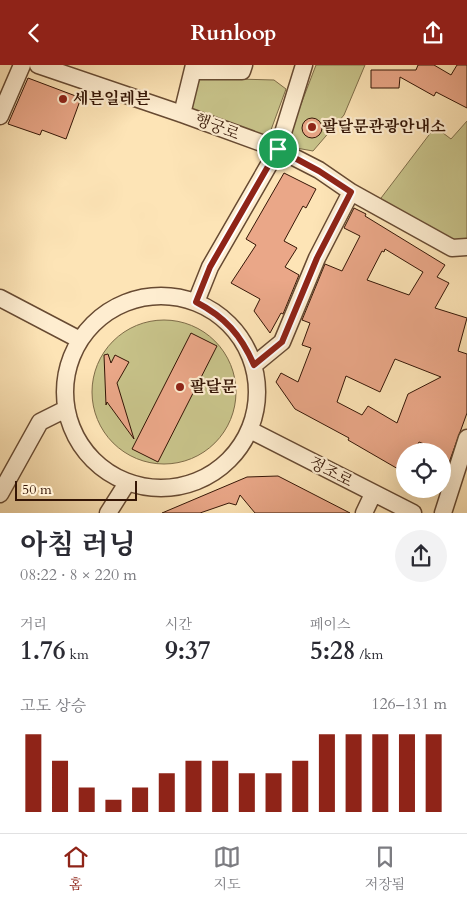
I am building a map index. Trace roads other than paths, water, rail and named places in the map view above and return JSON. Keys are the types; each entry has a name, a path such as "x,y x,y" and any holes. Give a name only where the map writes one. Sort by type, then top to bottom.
{"street":[{"path":"0,116 22,65"},
{"name":"행궁로","path":"38,65 278,149 452,248 467,247"},
{"path":"182,114 194,68 242,71 244,65"},
{"path":"196,302 210,267 278,149 304,65"},
{"path":"254,365 282,342 317,258 351,192"},
{"path":"164,295 196,302 216,312 232,327 246,345 254,365 258,398 250,430 234,455 212,474 185,485 156,489 127,483 99,466 77,440 66,409 65,385 70,361 80,340 102,315 132,300 164,295"},
{"path":"0,298 80,340"},
{"path":"0,494 40,422 66,409"},
{"name":"정조로","path":"250,430 413,513"},
{"path":"442,513 467,438"},
{"path":"108,513 127,483"},
{"path":"364,513 373,494"}],"place":[{"name":"세븐일레븐","path":"63,99"},
{"name":"팔달문관광안내소","path":"312,127"},
{"name":"팔달문","path":"180,387"}]}
